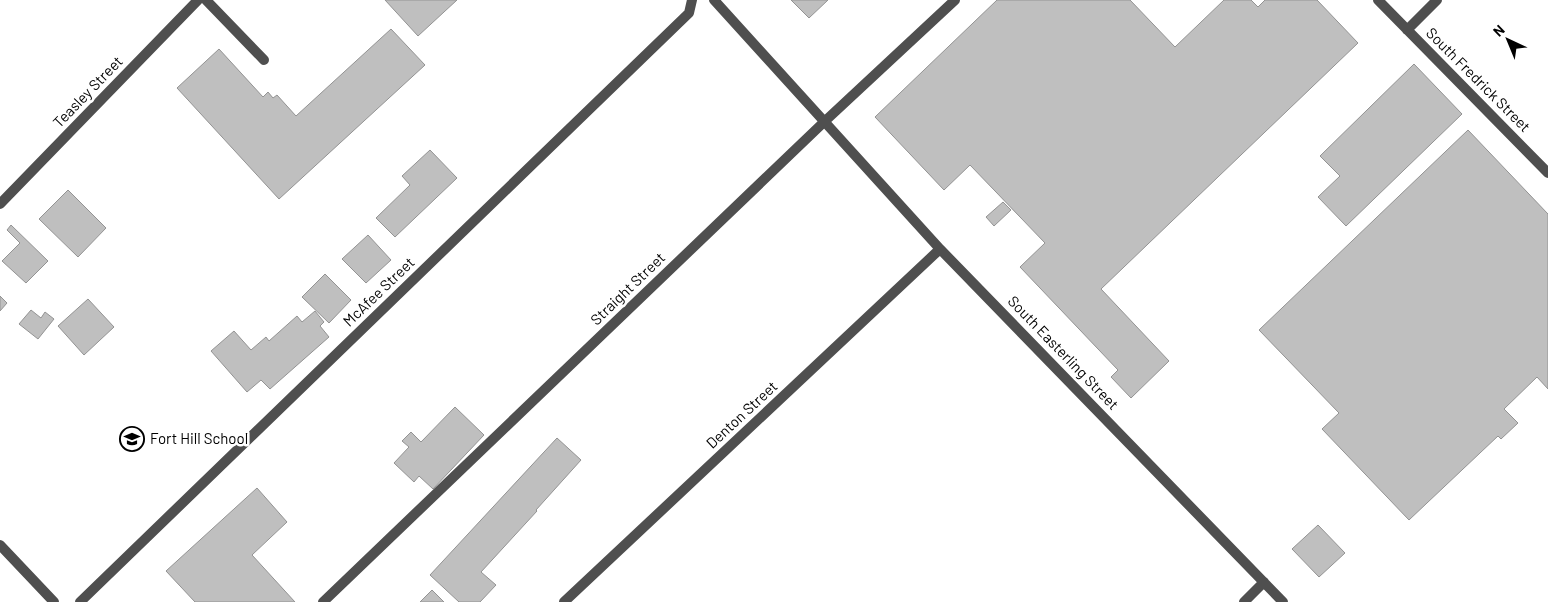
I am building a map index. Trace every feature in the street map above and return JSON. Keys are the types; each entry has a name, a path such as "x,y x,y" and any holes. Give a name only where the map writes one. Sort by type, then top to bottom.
{"street":[{"name":"Teasley Street","path":"0,204 198,0"},
{"path":"206,0 264,60"},
{"name":"McAfee Street","path":"80,602 689,13 692,0"},
{"name":"South Easterling Street","path":"714,0 940,249 1283,602"},
{"name":"Straight Street","path":"324,602 824,122 955,0"},
{"name":"South Fredrick Street","path":"1378,0 1548,173"},
{"path":"1407,30 1437,0"},
{"name":"Denton Street","path":"564,602 940,249"},
{"path":"0,545 54,602"},
{"path":"1244,602 1264,582"}],"building":[{"path":"385,0 457,0 418,36"},
{"path":"791,0 828,0 809,18"},
{"path":"997,0 1130,0 1175,47 1224,0 1251,0 1258,7 1265,0 1317,0 1358,43 1101,289 1169,361 1131,398 1111,377 1118,370 1020,267 1045,243 970,165 944,190 875,117"},
{"path":"391,29 425,65 279,199 177,88 219,49 263,97 268,92 273,98 277,95 296,116"},
{"path":"1414,64 1462,114 1346,226 1318,197 1340,176 1320,156"},
{"path":"1468,130 1548,214 1548,389 1537,377 1504,409 1518,423 1501,439 1498,436 1409,520 1322,429 1339,413 1259,330"},
{"path":"430,150 457,178 395,237 376,218 410,185 402,176"},
{"path":"68,190 106,228 78,257 39,219"},
{"path":"1003,202 1011,210 994,226 986,217"},
{"path":"11,225 48,261 26,283 2,261 20,243 7,230"},
{"path":"368,235 391,260 366,283 342,259"},
{"path":"325,274 351,300 329,323 302,297"},
{"path":"0,296 7,303 0,311"},
{"path":"88,299 114,327 84,355 58,326"},
{"path":"31,310 41,318 45,312 54,319 38,339 19,324"},
{"path":"315,311 324,322 320,326 329,337 270,389 261,380 247,392 211,351 234,331 251,350 266,337 269,341 297,316 302,322"},
{"path":"455,407 484,435 433,489 419,476 414,482 394,463 409,447 402,441 411,432 421,442"},
{"path":"557,438 581,460 481,572 496,585 480,602 459,602 430,575"},
{"path":"257,488 287,522 252,555 295,602 195,602 166,571"},
{"path":"1318,525 1345,553 1319,577 1292,549"},
{"path":"432,590 444,602 420,602"}],"place":[{"name":"Fort Hill School","path":"132,439"}]}
